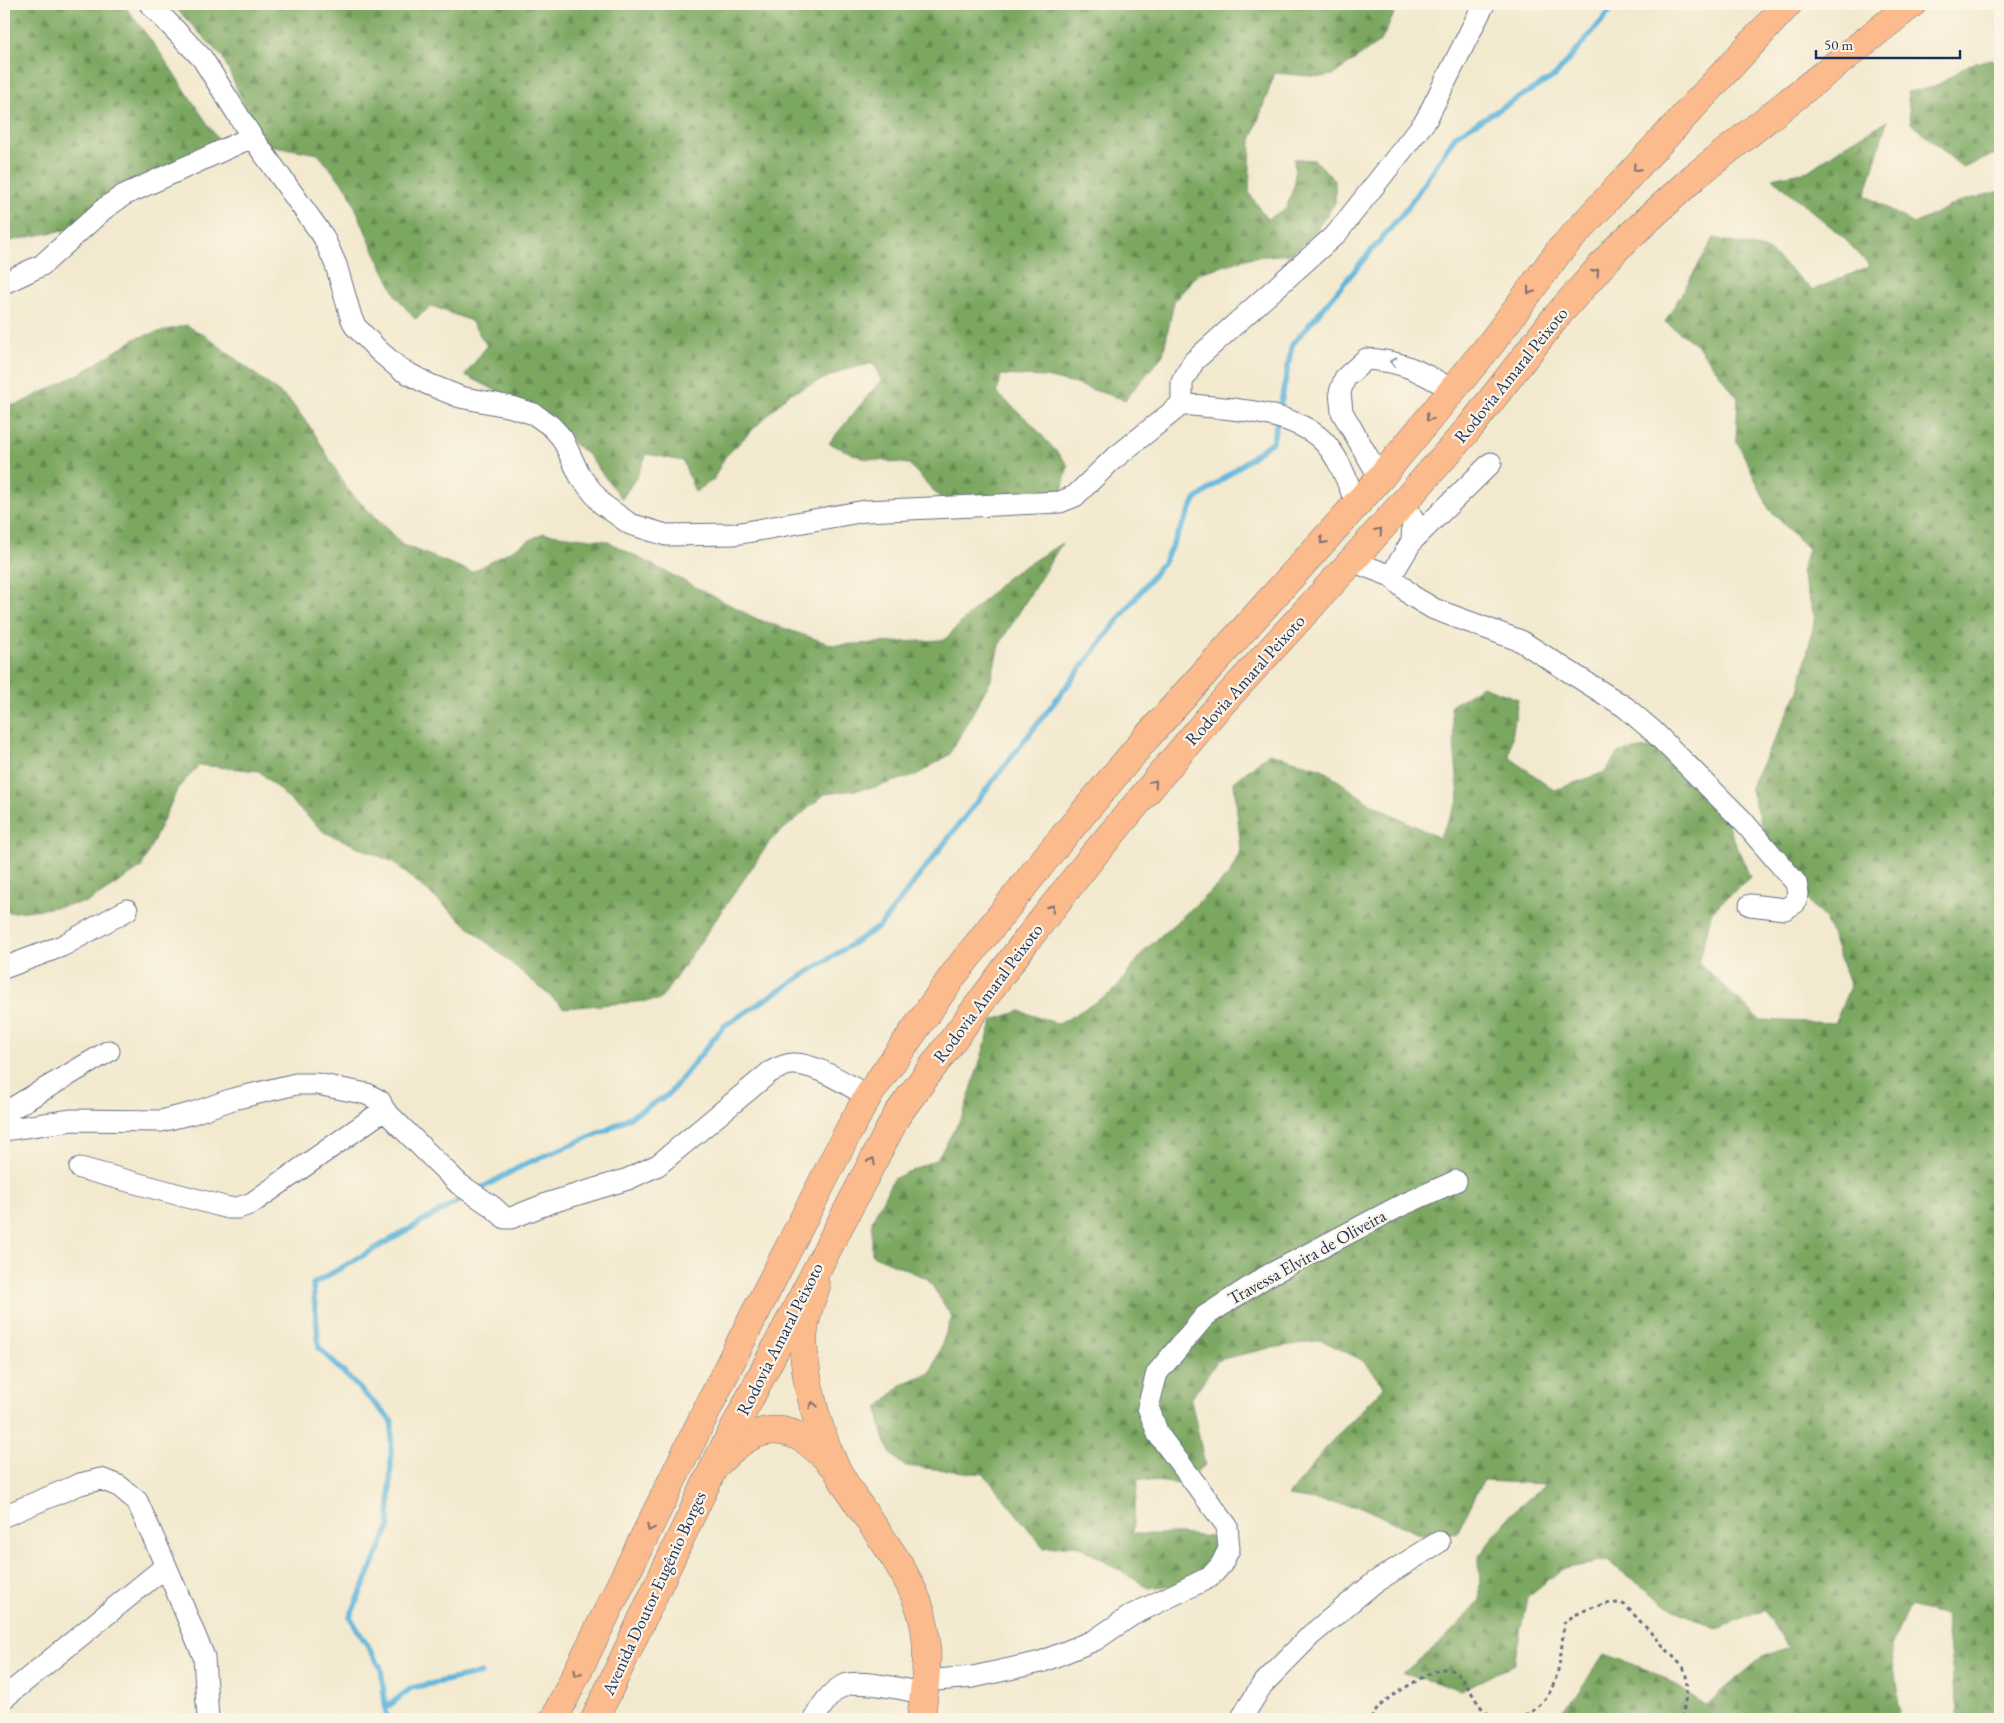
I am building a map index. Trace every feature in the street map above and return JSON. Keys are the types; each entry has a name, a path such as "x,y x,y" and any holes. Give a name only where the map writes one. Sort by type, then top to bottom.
{"main road":[{"name":"Rodovia Amaral Peixoto","path":"671,1484 809,1208 868,1096 955,973 1055,847 1169,711 1380,478 1492,342 1560,250 1788,4"},
{"path":"1661,140 1694,121 1809,4"},
{"path":"1694,177 1730,126 1885,4"},
{"name":"Rodovia Amaral Peixoto","path":"714,1467 897,1114 1026,941 1092,857 1212,714 1352,561 1471,426 1556,317 1617,248 1694,177 1912,4"},
{"path":"849,1204 808,1307 802,1340 807,1376 816,1423 836,1467 908,1580 918,1604 928,1647 923,1698"},
{"path":"714,1467 745,1440 774,1428 790,1432 806,1440 836,1467"},
{"name":"Avenida Doutor Eugênio Borges","path":"595,1719 714,1467"},
{"name":"Avenida Doutor Eugênio Borges","path":"554,1719 671,1484"}],"street":[{"path":"150,4 202,58 252,137 323,236 336,265 355,326 400,369 428,384 460,396 512,406 534,414 551,426 562,438 580,476 602,504 630,524 666,535 735,534 865,511 1060,502 1075,496 1110,461 1182,404 1261,414 1306,428 1324,442 1343,471 1357,505"},
{"path":"1182,404 1182,382 1194,361 1337,233 1426,120 1484,4"},
{"path":"4,283 42,265 105,208 124,195 252,137"},
{"path":"1380,478 1342,412 1340,392 1345,378 1366,359 1387,360 1412,367 1452,390"},
{"path":"1391,576 1412,541 1491,463"},
{"path":"1405,501 1413,520 1412,541"},
{"path":"1352,561 1391,576 1412,596 1434,609 1521,640 1625,707 1653,731 1742,820 1796,883 1798,894 1795,903 1785,910 1750,905"},
{"path":"4,968 62,946 127,910"},
{"path":"4,1113 109,1051"},
{"path":"4,1130 72,1120 161,1120 193,1113 233,1099 296,1084 316,1084 367,1094 380,1102 384,1110 459,1184 493,1207 505,1218 511,1218 549,1203 628,1179 658,1165 770,1072 791,1064 803,1065 818,1070 868,1096"},
{"path":"80,1168 214,1204 238,1208 252,1203 384,1110"},
{"name":"Travessa Elvira de Oliveira","path":"814,1719 824,1701 845,1685 865,1684 923,1698 973,1677 1041,1662 1095,1640 1132,1615 1210,1577 1221,1565 1229,1549 1227,1526 1158,1434 1148,1407 1157,1373 1205,1316 1259,1281 1398,1207 1456,1181"},
{"path":"4,1516 80,1484 101,1479 119,1486 137,1501 204,1657 208,1719"},
{"path":"1241,1719 1262,1684 1312,1635 1375,1582 1439,1542"},
{"path":"4,1698 166,1566"}],"path":[{"path":"1518,1719 1536,1709 1547,1695 1558,1672 1564,1623 1578,1612 1614,1602 1625,1605 1683,1667 1687,1682 1682,1719"},
{"path":"1371,1719 1385,1700 1435,1670 1447,1669 1458,1673 1478,1705 1489,1714 1513,1719"}],"green space":[{"path":"4,4 123,4 159,51 223,147 70,229 4,242"},
{"path":"172,4 1397,4 1398,6 1381,41 1333,75 1321,77 1275,73 1251,140 1249,193 1267,219 1286,209 1295,183 1294,159 1315,160 1335,180 1335,203 1315,232 1292,254 1253,257 1199,273 1174,301 1163,355 1125,400 1075,384 1045,377 1001,375 997,393 1031,423 1068,465 1060,499 942,500 909,464 862,458 829,443 881,380 874,363 844,370 789,394 725,457 713,480 695,492 683,461 647,454 637,476 622,499 588,455 529,407 465,375 487,346 471,321 432,306 415,319 397,297 373,249 348,190 318,154 268,145 252,122 223,58"},
{"path":"1991,59 2000,63 2000,152 1963,168 1911,123 1907,92 1935,87 1968,65"},
{"path":"1887,121 1865,195 1914,224 1959,202 2000,191 2000,1719 1958,1719 1946,1616 1910,1607 1891,1646 1900,1710 1894,1719 1850,1716 1848,1719 1554,1719 1573,1700 1604,1654 1656,1673 1706,1705 1760,1659 1788,1648 1764,1610 1718,1629 1673,1609 1607,1561 1562,1569 1527,1597 1514,1664 1462,1690 1403,1673 1447,1637 1480,1600 1479,1556 1512,1513 1546,1484 1483,1481 1457,1533 1419,1534 1361,1507 1288,1496 1330,1443 1384,1387 1362,1360 1321,1340 1266,1349 1218,1360 1191,1399 1205,1465 1181,1484 1138,1479 1132,1534 1180,1534 1232,1539 1201,1582 1149,1588 1077,1545 1044,1548 984,1474 905,1466 898,1461 885,1441 878,1408 903,1383 931,1373 952,1317 928,1279 872,1255 872,1221 893,1179 937,1159 963,1115 993,1020 1020,1011 1059,1024 1113,992 1146,949 1229,875 1241,850 1234,782 1269,753 1322,769 1368,802 1439,838 1459,800 1451,706 1482,686 1518,699 1509,757 1555,790 1605,772 1619,752 1679,744 1705,771 1750,877 1712,911 1699,963 1760,1020 1835,1023 1850,986 1826,920 1773,864 1750,787 1799,691 1815,618 1801,572 1808,549 1769,509 1736,439 1738,398 1696,344 1665,322 1714,238 1768,250 1813,290 1870,266 1842,236 1772,178 1808,171 1850,142"},
{"path":"186,325 207,337 290,401 313,431 347,489 403,545 472,572 543,533 607,541 757,619 833,645 944,640 1006,578 1062,543 999,645 991,680 949,755 918,774 876,787 825,794 771,840 660,1000 564,1008 393,862 324,832 259,771 199,765 178,788 141,868 88,902 4,913 4,406 19,404 83,372 136,338"}],"waterway":[{"path":"1279,413 1292,345 1408,207 1456,135 1555,76 1616,4"},
{"path":"478,1190 527,1163 609,1129 668,1095 724,1026 880,926 1165,560 1195,500 1273,441 1277,422"},
{"path":"387,1719 381,1668 350,1617 389,1528 392,1421 319,1348 313,1284 467,1196"},
{"path":"386,1708 411,1688 481,1673"}]}
